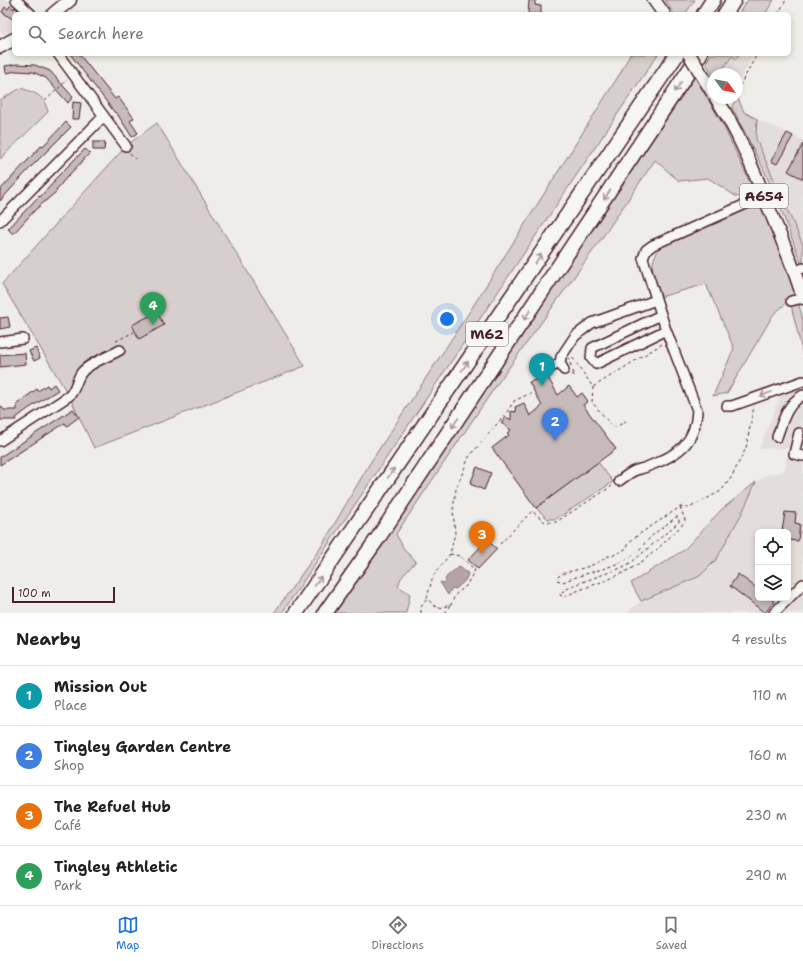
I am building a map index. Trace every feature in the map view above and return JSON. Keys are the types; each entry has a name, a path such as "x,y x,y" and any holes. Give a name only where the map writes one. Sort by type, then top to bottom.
{"highway":[{"path":"705,12 713,0"},
{"path":"726,12 734,0"},
{"name":"M62","path":"296,613 676,56"},
{"name":"M62","path":"325,613 383,532 699,56"}],"main road":[{"path":"55,12 70,0"},
{"path":"654,0 663,12"},
{"path":"1,45 12,40"},
{"path":"690,56 707,83"},
{"name":"A654","path":"719,104 742,146 799,270 803,298"}],"street":[{"path":"16,0 29,12"},
{"path":"60,56 126,146"},
{"path":"0,221 104,116"},
{"path":"619,481 633,472 649,466 682,449 691,437 696,423 697,410 666,330 643,258 646,250 653,245 764,196"},
{"path":"791,301 803,298"},
{"path":"538,373 562,366 561,357 575,336 592,323 656,300"},
{"path":"661,315 592,348 591,358 596,364 666,330"},
{"path":"0,342 23,339"},
{"path":"2,437 68,396 73,391 83,371 88,366 120,350"},
{"path":"727,406 732,406 803,381"},
{"path":"777,437 785,414 790,405 803,395"},
{"path":"798,433 794,454 803,456"},
{"path":"774,613 803,584"}],"path":[{"path":"779,12 786,0"},
{"path":"743,80 756,56"},
{"path":"45,101 73,74"},
{"path":"116,341 134,332"},
{"path":"593,387 592,402 612,426 616,427 626,421"},
{"path":"421,613 421,607 427,598 432,576 450,554 455,533 453,510 456,489 469,457 514,402 531,392"},
{"path":"680,507 685,520 651,555 631,569 616,577 588,588 580,589 564,597 560,595 560,593 574,584 621,568 632,562 679,522 679,519 676,517 661,528 649,538 634,555 624,561 591,573 579,575 563,582 557,580 561,574 589,567 608,556 612,556 627,548 629,542 680,507 689,508 721,491 732,478 746,448 755,398"},
{"path":"500,544 532,511 545,522 556,522 619,481"},
{"path":"445,613 455,595 466,586 475,570 460,556 450,554"},
{"path":"427,598 433,606 438,608 450,605"}],"shaded area":[{"path":"0,0 7,0 23,12 12,12 12,30 5,35 0,31"},
{"path":"665,0 695,0 686,12 673,12"},
{"path":"748,0 774,0 766,12 739,12"},
{"path":"629,56 657,56 282,613 274,613 321,547 370,463 470,311 621,72"},
{"path":"710,56 732,56 723,68 709,68 706,63"},
{"path":"732,56 736,59 738,56 753,56 743,74 743,68 723,68"},
{"path":"695,77 707,97 707,104 711,104 722,123 755,193 737,197 708,178 679,181 655,160 602,238 495,387 396,534 405,551 416,561 401,578 398,586 410,594 406,613 335,613"},
{"path":"21,88 39,96 44,102 48,112 0,159 0,100"},
{"path":"733,104 740,104 744,112 757,119 756,139 803,245 803,262 801,263 779,204 762,166 732,107"},
{"path":"757,119 803,140 803,245 756,139"},
{"path":"157,123 305,366 94,448 69,396 2,284 126,146"},
{"path":"759,205 765,209 795,291 793,297 773,315 727,393 713,396 734,348 706,284 660,297 654,277 654,258 662,246"},
{"path":"791,305 799,305 803,321 803,355"},
{"path":"803,385 803,613 627,613 641,601 700,576 716,560 742,514 756,482 768,474 784,472 789,448 759,449 781,394"},
{"path":"598,462 613,482 556,519 548,519 536,508"},
{"path":"756,482 742,513 716,560 700,576 641,601 631,583 684,550 721,510"},
{"path":"460,566 468,573 465,581 456,589 452,588 448,595 440,582 444,583 448,575"}],"building":[{"path":"529,0 535,0 535,5 541,6 541,12 528,12"},
{"path":"10,6 14,9 15,7 20,12 12,12 12,19 2,12 5,7 8,9"},
{"path":"72,56 81,56 115,99 118,97 134,118 130,121 138,133 132,137 116,112 115,113"},
{"path":"17,64 35,65 50,71 73,97 68,103 46,78 33,72 17,71 6,73 5,66"},
{"path":"73,102 81,103 79,119 72,119"},
{"path":"66,122 71,127 0,201 0,190 42,145 43,146"},
{"path":"787,133 793,136 777,164 771,161"},
{"path":"93,142 105,142 104,150 93,150"},
{"path":"803,144 803,179 788,171"},
{"path":"85,149 90,153 67,177 56,190 57,191 35,210 13,234 8,229"},
{"path":"157,312 164,325 139,339 132,325"},
{"path":"8,317 10,327 0,329 0,318"},
{"path":"36,348 40,358 34,361 29,351"},
{"path":"25,353 26,364 0,367 0,355"},
{"path":"547,376 558,395 569,386 577,397 582,393 588,401 583,405 616,449 536,508 492,448 509,435 507,433 511,430 501,423 506,417 511,420 511,411 516,412 515,407 524,403 530,416 542,406 529,382"},
{"path":"54,384 58,390 28,409 16,418 16,420 0,420 0,405 4,410 17,410 17,404 37,389 38,391 47,385 49,388"},
{"path":"73,409 79,417 67,426 65,423 0,465 0,457"},
{"path":"477,467 491,473 484,490 470,484"},
{"path":"785,512 796,513 795,523 800,524 798,541 791,540 791,529 782,529"},
{"path":"487,540 497,549 478,569 468,560"},
{"path":"738,574 755,587 755,601 774,601 765,613 730,586"}],"place":[{"name":"Tingley Athletic","path":"153,325"},
{"name":"Mission Out","path":"542,386"},
{"name":"Tingley Garden Centre","path":"555,441"},
{"name":"The Refuel Hub","path":"482,554"}]}
